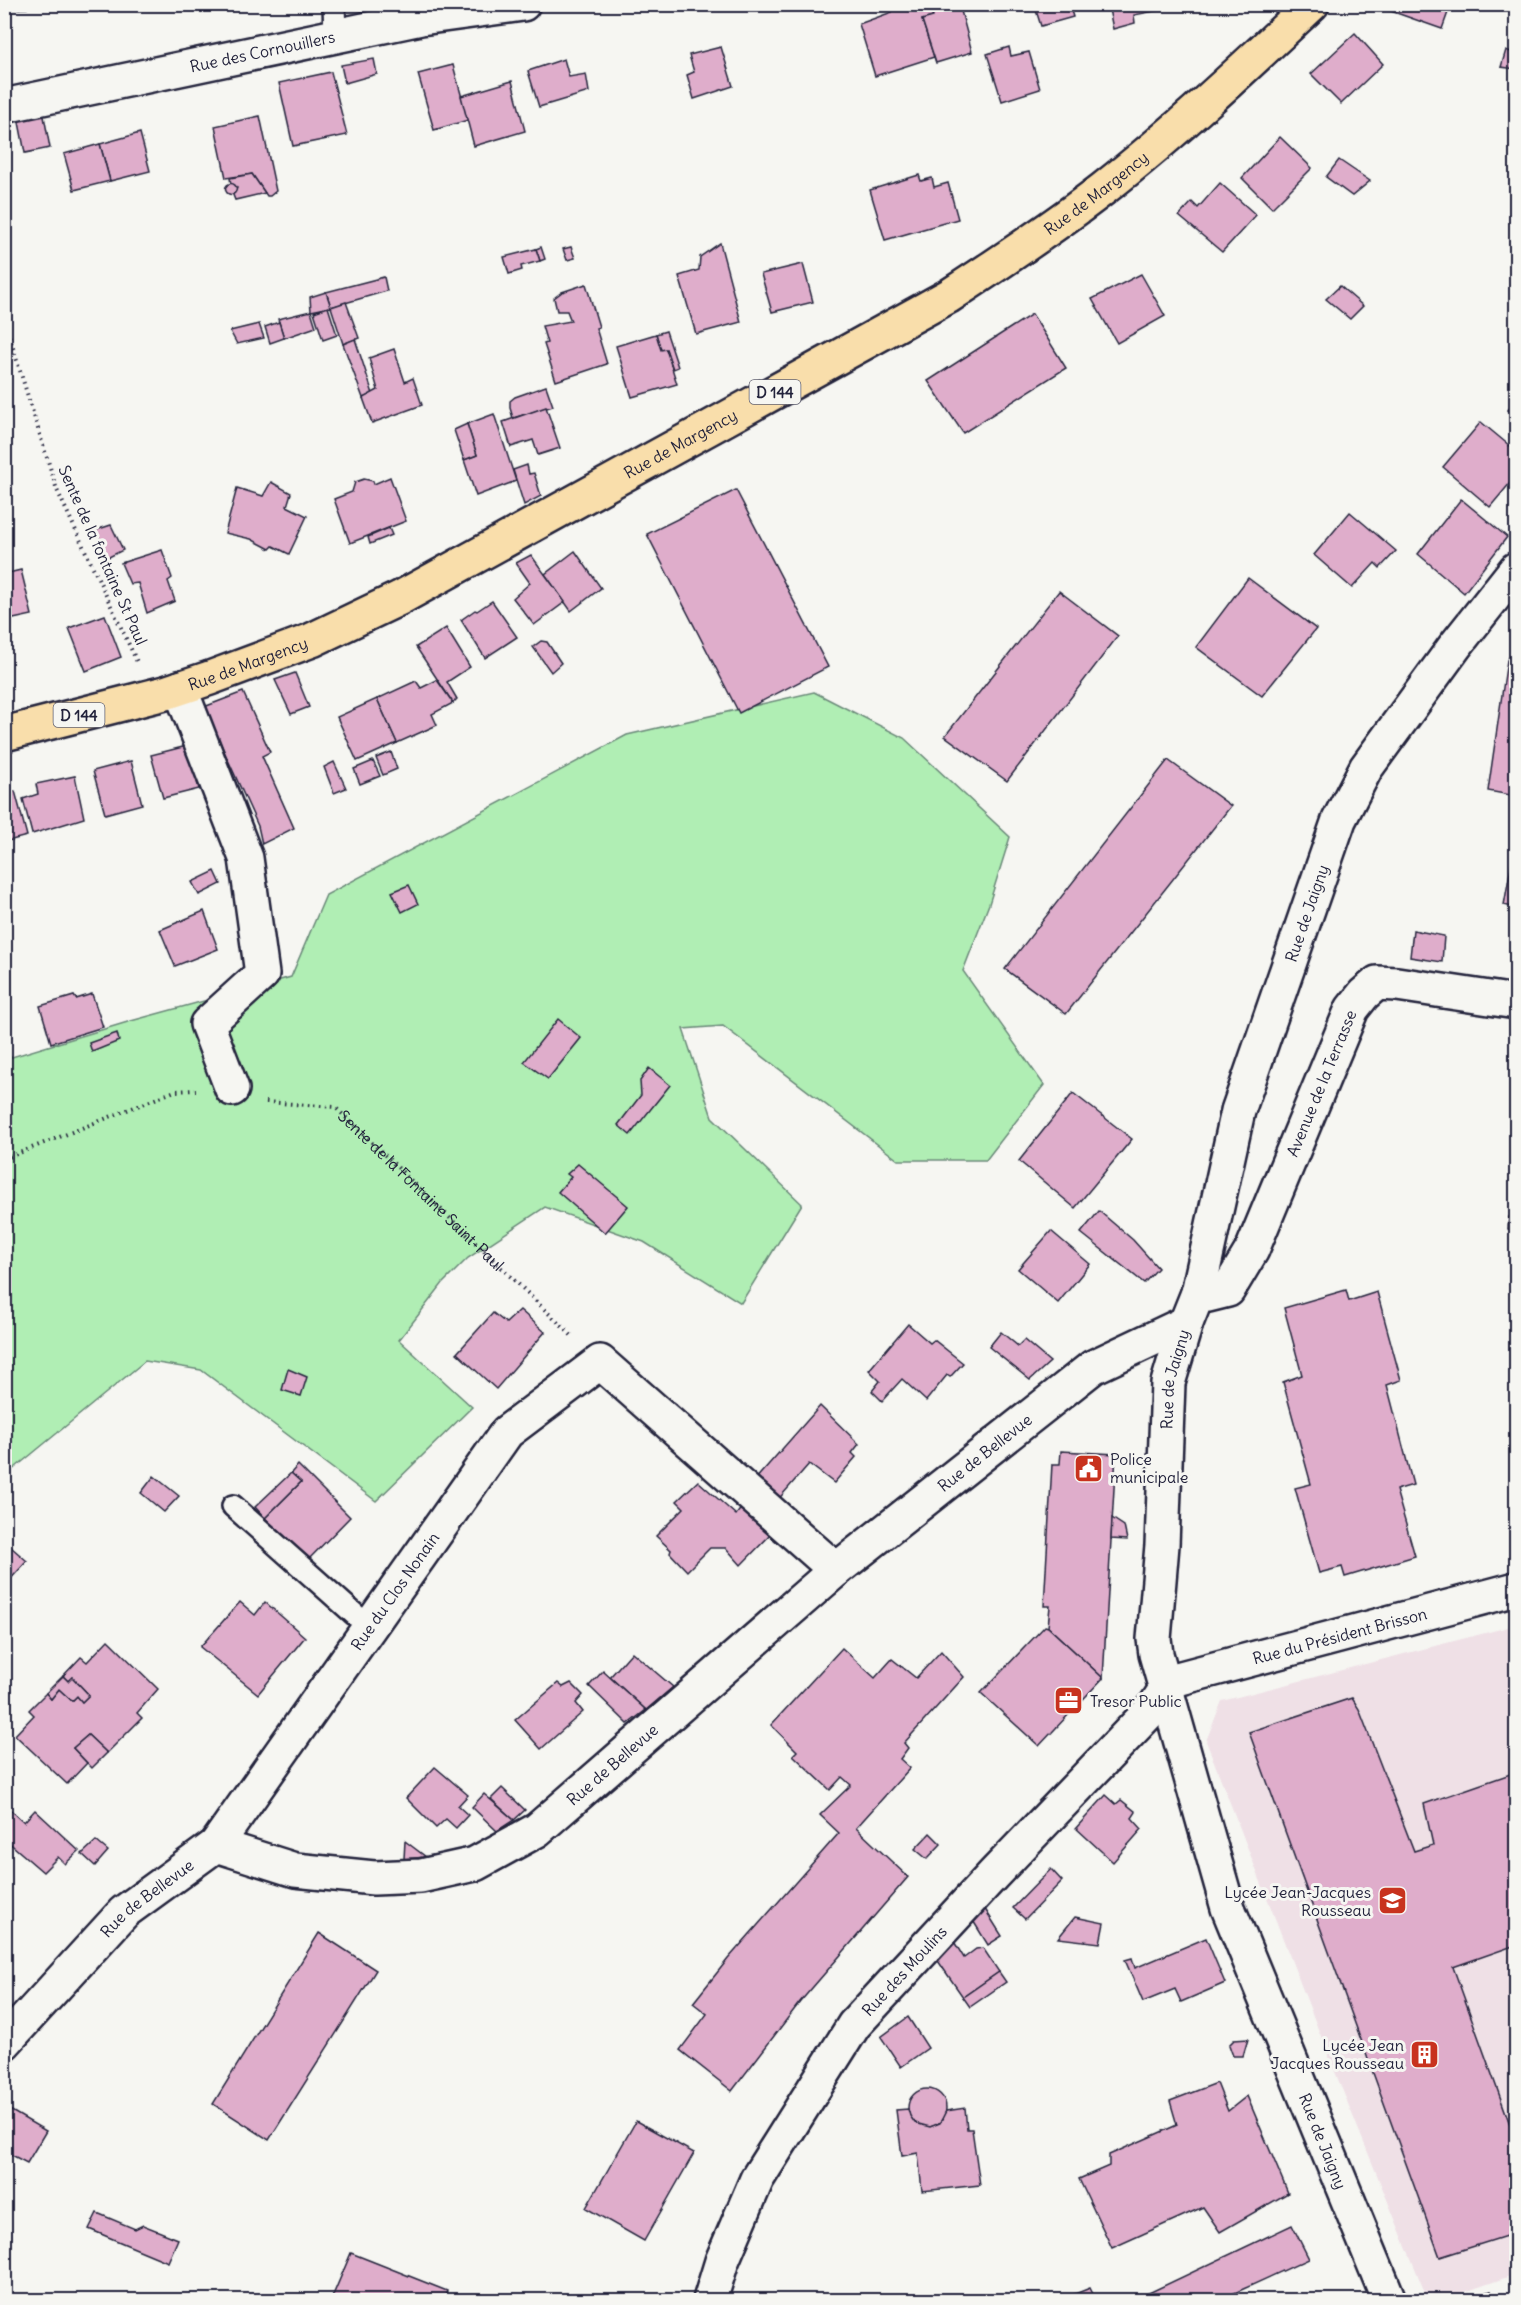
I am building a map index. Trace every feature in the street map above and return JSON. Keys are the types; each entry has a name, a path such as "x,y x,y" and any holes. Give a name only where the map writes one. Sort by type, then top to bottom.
{"main road":[{"name":"Rue de Margency","path":"4,734 167,692 312,640 400,598 949,296 1019,250 1103,189 1219,91 1312,4"}],"street":[{"name":"Rue des Cornouillers","path":"4,106 335,20 421,18 523,4"},
{"name":"Rue de Jaigny","path":"1389,2301 1228,1908 1156,1654 1154,1639 1162,1545 1168,1383 1186,1323 1198,1293 1238,1111 1340,819 1366,768 1455,646 1516,569"},
{"path":"167,692 246,858 262,974 207,1024 232,1089"},
{"name":"Avenue de la Terrasse","path":"1198,1293 1208,1295 1228,1290 1252,1250 1352,1009 1364,994 1377,983 1397,984 1516,1002"},
{"name":"Rue de Bellevue","path":"4,2043 124,1912 216,1845 295,1870 374,1878 421,1876 475,1864 537,1830 836,1570 1093,1367 1186,1323"},
{"path":"600,1362 836,1570"},
{"name":"Rue du Clos Nonain","path":"216,1845 507,1432 600,1362"},
{"name":"Rue du Président Brisson","path":"1166,1689 1177,1679 1516,1589"},
{"name":"Rue des Moulins","path":"710,2301 722,2261 757,2179 854,2025 993,1875 1155,1706 1166,1689"}],"lane":[{"path":"233,1506 369,1627"}],"path":[{"name":"Sente de la fontaine St Paul","path":"4,319 57,490 167,692"},
{"path":"4,1159 175,1091 232,1089"},
{"name":"Sente de la Fontaine Saint-Paul","path":"232,1089 253,1102 335,1107 600,1362"}],"shaded area":[{"name":"Lycée Jean-Jacques Rousseau","path":"1516,1625 1516,2274 1442,2300 1428,2300 1331,2062 1206,1741 1222,1701"}],"green space":[{"path":"814,692 904,738 1010,837 989,904 963,971 1044,1085 986,1160 898,1160 723,1026 683,1029 712,1117 802,1204 741,1303 644,1242 545,1207 468,1258 443,1283 399,1340 472,1407 376,1501 201,1370 145,1361 5,1476 5,1059 131,1021 291,977 326,895 627,735"}],"building":[{"path":"4,4 27,4 27,8 4,9"},
{"path":"891,4 930,4 933,17 922,20 934,57 875,76 859,24 892,12"},
{"path":"946,4 949,12 960,7 972,52 936,63 922,20 933,17 931,7"},
{"path":"1034,4 1069,4 1073,17 1041,26"},
{"path":"1108,4 1169,4 1170,8 1134,15 1135,23 1113,29"},
{"path":"1371,4 1451,4 1442,29"},
{"path":"1355,33 1383,64 1341,104 1311,74"},
{"path":"721,47 733,86 694,99 687,75 694,72 689,55"},
{"path":"1009,47 1011,56 1029,52 1040,89 1002,101 987,54"},
{"path":"1506,50 1516,54 1516,69 1501,67"},
{"path":"374,59 377,74 345,83 341,65"},
{"path":"564,59 569,77 586,74 589,92 539,107 528,71"},
{"path":"453,65 468,120 434,130 418,74"},
{"path":"331,72 347,135 293,146 279,83"},
{"path":"512,81 525,131 474,146 461,96"},
{"path":"43,111 50,148 25,153 18,117"},
{"path":"260,116 276,191 270,196 267,196 252,174 226,178 215,126"},
{"path":"140,133 150,171 110,181 100,144"},
{"path":"1280,137 1312,168 1272,208 1242,178"},
{"path":"100,144 110,181 74,190 64,154"},
{"path":"1339,160 1370,181 1352,196 1326,177"},
{"path":"252,174 265,193 235,200 233,195 237,188 231,184 230,178"},
{"path":"919,175 921,181 932,178 934,187 948,183 958,219 885,240 870,190"},
{"path":"1220,183 1256,215 1222,252 1179,216 1192,202 1198,208"},
{"path":"231,184 235,185 235,193 231,194 227,193 226,189 227,185"},
{"path":"720,243 741,322 696,334 679,276 699,270 700,257"},
{"path":"541,247 545,259 540,261 536,249"},
{"path":"571,247 575,258 567,260 563,249"},
{"path":"536,249 540,261 521,266 522,270 509,274 504,257"},
{"path":"803,264 813,302 772,312 761,274"},
{"path":"1141,274 1165,316 1117,343 1092,299"},
{"path":"384,277 387,291 331,307 326,292"},
{"path":"586,284 607,364 556,381 544,344 547,343 542,326 571,321 567,311 557,311 554,298 562,292"},
{"path":"1340,286 1363,306 1350,319 1326,299"},
{"path":"326,292 331,307 311,311 310,297"},
{"path":"346,302 359,338 343,344 331,307"},
{"path":"328,307 337,335 323,340 314,312"},
{"path":"311,311 316,327 284,338 278,319"},
{"path":"1032,314 1066,368 963,433 928,381"},
{"path":"279,322 284,338 270,343 265,327"},
{"path":"259,324 264,338 237,344 230,331"},
{"path":"666,331 678,367 673,369 666,349 661,350 656,334"},
{"path":"656,334 661,350 666,349 677,384 632,397 616,346"},
{"path":"355,339 373,394 363,398 343,344"},
{"path":"394,349 405,382 413,378 422,405 372,423 363,398 378,390 369,358"},
{"path":"546,386 553,406 513,418 510,401"},
{"path":"1516,398 1516,416 1508,410"},
{"path":"546,407 560,448 538,455 533,440 511,447 503,422"},
{"path":"494,414 516,481 476,496 464,460 477,455 467,424"},
{"path":"1481,422 1516,451 1516,476 1490,507 1443,467"},
{"path":"467,424 477,455 464,460 454,430"},
{"path":"527,465 529,474 534,473 541,496 524,505 513,470"},
{"path":"390,477 406,521 350,543 334,499 352,492 355,482 364,479 373,481 374,484"},
{"path":"271,482 291,493 287,506 307,516 289,554 273,546 270,549 251,539 225,533 237,488 263,496"},
{"path":"736,490 828,667 739,713 647,534"},
{"path":"1461,499 1507,537 1464,593 1418,554"},
{"path":"1350,512 1396,551 1380,568 1375,563 1352,588 1314,555"},
{"path":"111,525 123,550 107,558 96,530"},
{"path":"389,528 392,535 370,544 368,537"},
{"path":"162,550 172,578 168,581 175,601 147,613 138,583 130,584 121,563"},
{"path":"575,551 601,588 571,611 545,574"},
{"path":"531,555 565,602 534,625 513,598 530,583 516,563"},
{"path":"21,570 32,615 4,621 4,574"},
{"path":"1248,578 1316,629 1262,696 1196,647"},
{"path":"1059,591 1118,636 1007,781 945,736"},
{"path":"492,601 517,637 485,658 461,620"},
{"path":"105,615 121,657 86,671 69,628"},
{"path":"446,628 470,667 447,682 457,699 453,703 416,647"},
{"path":"541,641 547,642 561,663 551,672 533,647"},
{"path":"1516,648 1516,796 1488,791 1507,660"},
{"path":"295,673 309,707 291,714 275,680"},
{"path":"437,680 453,703 432,714 437,725 397,743 377,699 416,681 421,688"},
{"path":"243,692 270,752 262,756 294,828 262,844 258,826 204,707"},
{"path":"377,699 397,743 357,761 337,717"},
{"path":"187,746 199,789 163,798 151,755"},
{"path":"391,752 397,769 383,775 376,758"},
{"path":"1168,760 1231,806 1066,1014 1005,969"},
{"path":"131,761 142,804 105,814 93,771"},
{"path":"373,761 380,776 360,784 354,769"},
{"path":"334,762 346,788 334,793 324,767"},
{"path":"75,776 84,818 32,834 23,799 38,794 36,784"},
{"path":"15,791 27,836 4,842 4,793"},
{"path":"1516,839 1516,908 1504,905"},
{"path":"215,871 221,884 199,895 192,882"},
{"path":"409,885 418,904 402,912 392,892"},
{"path":"204,911 218,949 175,966 160,930"},
{"path":"1413,930 1444,936 1442,962 1410,957"},
{"path":"92,994 103,1027 51,1043 40,1006 74,996 76,999"},
{"path":"558,1019 581,1038 548,1079 524,1062"},
{"path":"117,1033 119,1041 92,1052 89,1043"},
{"path":"649,1068 670,1085 630,1135 618,1125 641,1095 640,1081"},
{"path":"1073,1093 1132,1139 1075,1208 1019,1161"},
{"path":"578,1164 628,1206 605,1233 558,1192 571,1177 567,1174"},
{"path":"1099,1211 1133,1240 1158,1268 1144,1283 1081,1233"},
{"path":"1509,1217 1516,1219 1516,1231 1508,1229"},
{"path":"1051,1231 1090,1264 1058,1303 1018,1269"},
{"path":"1346,1290 1349,1301 1377,1292 1401,1380 1387,1385 1413,1485 1396,1490 1415,1556 1345,1577 1342,1567 1319,1573 1295,1488 1311,1484 1283,1382 1302,1375 1284,1308"},
{"path":"520,1310 545,1332 496,1389 457,1353 493,1313 506,1323"},
{"path":"908,1324 930,1343 934,1340 963,1363 950,1377 947,1375 926,1401 902,1379 882,1401 872,1391 880,1381 869,1370"},
{"path":"1001,1332 1018,1346 1024,1340 1050,1362 1030,1380 989,1347"},
{"path":"288,1369 307,1377 301,1396 282,1390"},
{"path":"820,1406 859,1444 852,1453 856,1457 834,1483 809,1464 776,1502 754,1481"},
{"path":"1061,1451 1116,1454 1103,1678 1048,1627 1050,1606 1044,1606 1052,1464 1060,1464"},
{"path":"298,1465 350,1517 308,1560 265,1518 301,1482 291,1473"},
{"path":"291,1473 301,1482 265,1518 255,1507"},
{"path":"154,1476 179,1496 164,1512 141,1493"},
{"path":"698,1481 736,1515 745,1503 774,1531 741,1565 726,1548 710,1548 687,1571 670,1553 671,1550 656,1536 684,1508 677,1501"},
{"path":"1112,1518 1124,1526 1127,1540 1111,1539"},
{"path":"4,1541 27,1561 6,1584 4,1583"},
{"path":"240,1602 255,1615 265,1602 305,1637 258,1694 200,1647"},
{"path":"1045,1626 1103,1678 1039,1746 981,1693"},
{"path":"108,1640 158,1689 137,1713 142,1718 107,1753 88,1735 73,1748 87,1763 67,1784 15,1735 34,1715 29,1710 46,1693 51,1699 59,1689 72,1701 77,1696 82,1702 89,1695 72,1677 68,1681 63,1676 81,1657 87,1662"},
{"path":"842,1648 875,1678 892,1659 916,1678 941,1651 964,1677 904,1743 908,1748 900,1759 910,1768 856,1828 908,1877 800,2002 732,2091 680,2050 707,2014 693,2003 728,1959 839,1833 820,1815 851,1785 842,1777 830,1790 793,1755 797,1751 771,1725"},
{"path":"632,1652 673,1687 646,1710 610,1677"},
{"path":"603,1671 646,1710 628,1724 589,1686"},
{"path":"63,1676 68,1681 72,1677 89,1695 82,1702 77,1696 72,1701 59,1689 51,1699 46,1693"},
{"path":"558,1683 563,1687 571,1683 583,1695 576,1703 583,1712 541,1749 515,1720"},
{"name":"Lycée Jean Jacques Rousseau","path":"1352,1698 1359,1709 1414,1851 1433,1845 1424,1804 1516,1772 1516,1945 1453,1967 1516,2141 1516,2233 1440,2257 1249,1732"},
{"path":"88,1735 107,1753 92,1768 73,1748"},
{"path":"435,1767 468,1795 458,1806 468,1815 456,1828 446,1819 436,1828 406,1798"},
{"path":"502,1788 525,1810 514,1820 491,1799"},
{"path":"484,1794 514,1820 497,1831 472,1807"},
{"path":"1106,1795 1116,1804 1121,1800 1136,1812 1132,1818 1142,1829 1113,1862 1076,1828"},
{"path":"4,1804 24,1822 35,1810 79,1851 65,1864 58,1857 43,1872 7,1841 4,1844"},
{"path":"930,1833 941,1844 927,1859 915,1849"},
{"path":"96,1841 108,1851 95,1866 82,1854"},
{"path":"405,1841 426,1857 404,1859"},
{"path":"1051,1869 1062,1881 1025,1919 1013,1908"},
{"path":"983,1906 1002,1936 988,1945 972,1919"},
{"path":"1075,1917 1104,1923 1100,1943 1058,1938"},
{"path":"319,1933 376,1970 269,2140 213,2104"},
{"path":"1206,1938 1225,1983 1181,2002 1175,1989 1143,2002 1125,1960 1132,1958 1135,1968"},
{"path":"953,1940 964,1958 976,1949 983,1948 999,1972 963,1997 936,1958"},
{"path":"999,1972 1006,1982 970,2007 963,1997"},
{"path":"908,2017 928,2048 901,2067 881,2037"},
{"path":"1248,2039 1243,2056 1233,2056 1229,2045 1234,2040"},
{"path":"1217,2083 1228,2111 1247,2096 1288,2193 1220,2232 1203,2207 1112,2248 1079,2179 1109,2166 1109,2155 1177,2125 1170,2101"},
{"path":"927,2089 934,2090 940,2095 945,2101 945,2115 940,2121 934,2126 927,2127 920,2126 914,2121 909,2115 908,2108 909,2101 914,2095 920,2090"},
{"path":"965,2108 967,2129 972,2129 980,2185 922,2191 918,2153 902,2156 896,2110 908,2109 915,2123 930,2127 940,2123 946,2111"},
{"path":"8,2109 46,2131 27,2163 4,2151 4,2114"},
{"path":"636,2121 694,2153 644,2241 586,2208"},
{"path":"97,2213 135,2229 143,2225 178,2239 168,2262 89,2229"},
{"path":"1292,2225 1309,2259 1228,2296 1229,2300 1134,2300"},
{"path":"351,2253 447,2291 445,2297 455,2300 331,2300"},
{"path":"1090,2288 1096,2300 1060,2300"},
{"path":"1491,2291 1495,2300 1466,2300"}],"place":[{"name":"Police municipale","path":"1089,1468"},
{"name":"Tresor Public","path":"1069,1701"},
{"name":"Lycée Jean-Jacques Rousseau","path":"1392,1901"},
{"name":"Lycée Jean Jacques Rousseau","path":"1425,2054"}]}
